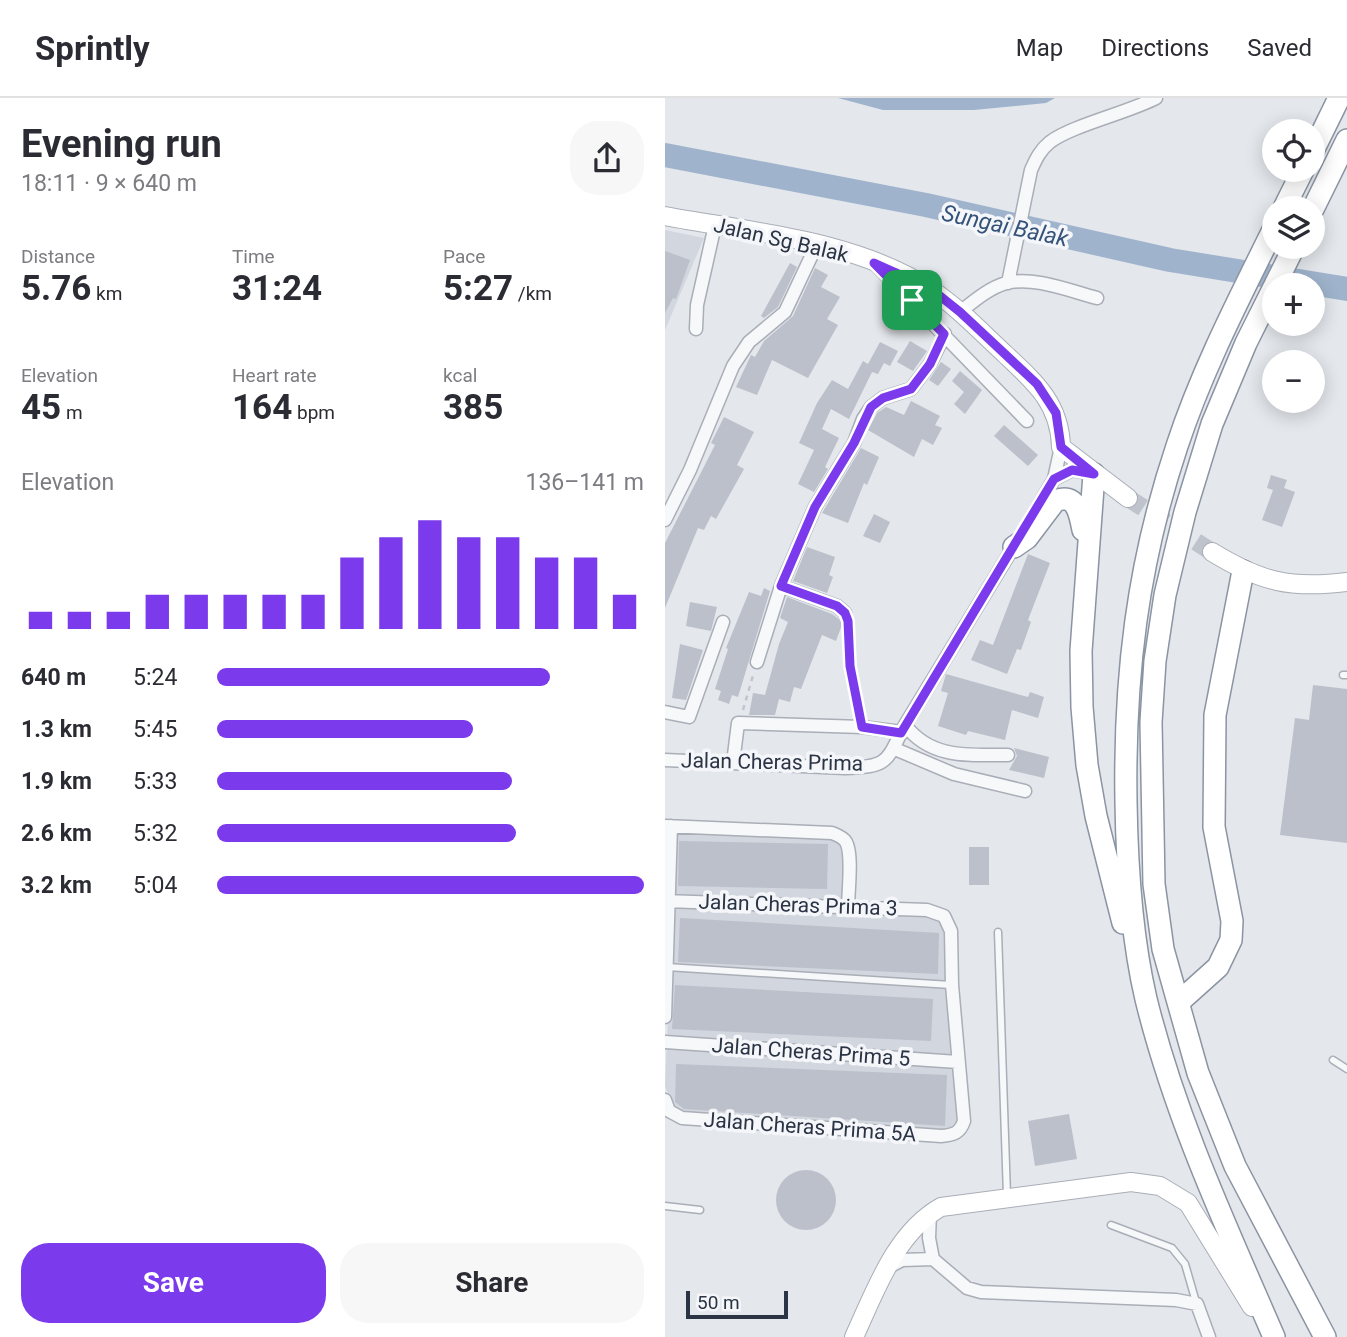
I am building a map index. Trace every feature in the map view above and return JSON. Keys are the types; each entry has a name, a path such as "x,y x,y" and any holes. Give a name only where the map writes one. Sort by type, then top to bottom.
{"highway":[{"path":"1325,127 1339,98"},
{"path":"1319,196 1347,141"},
{"path":"1262,252 1222,333 1177,447 1155,521 1139,590 1130,656 1126,826 1136,951 1153,1022 1186,1129 1272,1337"},
{"path":"1262,311 1212,424 1185,512 1165,595 1155,661 1151,722 1154,884 1163,949 1198,1073 1235,1166 1325,1337"},
{"path":"1094,474 1081,651 1081,706 1096,816 1122,920 1136,951"},
{"path":"1014,547 1027,538 1055,501 1061,499 1075,503 1079,509 1087,557"},
{"path":"1179,1002 1218,967 1231,940 1231,921 1214,827 1215,715 1243,571"}],"street":[{"path":"1007,283 1031,170 1038,154 1050,142 1156,98"},
{"name":"Jalan Sg Balak","path":"666,220 715,225 817,244 874,263 930,288 960,312 1044,393 1059,424 1061,447"},
{"path":"696,329 697,306 715,225"},
{"path":"665,520 690,470 733,366 749,342 785,312 817,244"},
{"path":"874,263 1027,421"},
{"path":"960,312 984,293 1007,283 1037,283 1097,298"},
{"path":"757,662 781,586 815,507 854,443 871,407 883,398 911,389 930,364 944,334"},
{"path":"1025,791 954,774 895,749 903,729 1054,479 1061,447 1128,498"},
{"path":"1054,479 1072,470 1094,474"},
{"path":"1212,552 1243,571 1265,580 1286,583 1347,582"},
{"path":"781,586 837,606 845,613"},
{"path":"665,712 689,717 723,622"},
{"path":"733,763 738,727 903,729 937,750 1008,755"},
{"name":"Jalan Cheras Prima","path":"665,760 866,767 884,761 895,749"},
{"path":"665,1017 668,826 832,833 840,836 849,851 848,907"},
{"name":"Jalan Cheras Prima 3","path":"667,901 927,910 944,916 951,930 952,985"},
{"path":"952,985 958,1062"},
{"name":"Jalan Cheras Prima 5","path":"665,1042 958,1062"},
{"name":"Jalan Cheras Prima 5A","path":"667,1105 683,1118 953,1135 961,1130 964,1121 958,1062"},
{"path":"854,1337 885,1269 930,1213 955,1204 1131,1182 1160,1186 1188,1203 1272,1337"},
{"path":"930,1213 929,1238 933,1259 967,1288 981,1292 1176,1300 1197,1304 1209,1337"},
{"path":"885,1269 902,1260 933,1259"}],"lane":[{"path":"998,932 1007,1197"},
{"path":"667,967 952,985"},
{"path":"1333,1060 1347,1069"},
{"path":"665,1206 700,1210"},
{"path":"1111,1225 1172,1248 1185,1264 1197,1304"}],"path":[{"path":"845,613 848,621 850,666 862,727"},
{"path":"738,727 757,662"}],"shaded area":[{"path":"665,230 704,238 665,330"},
{"path":"676,832 831,837 843,848 842,912 938,917 946,932 959,1117 957,1126 950,1130 940,1130 684,1115 672,1106 665,1086"}],"water":[{"path":"838,98 1055,98 1046,103 974,110 883,110"}],"building":[{"path":"665,251 690,260 676,299 673,298 665,313"},
{"path":"790,263 797,267 778,307 764,318 761,316"},
{"path":"815,268 828,275 821,287 840,297 827,319 838,325 808,378 772,360 757,395 736,387 751,355 755,357 764,341 793,316"},
{"path":"910,341 927,351 913,371 897,362"},
{"path":"880,342 898,351 890,366 884,363 878,374 872,372 849,419 831,409 822,429 839,438 825,467 828,469 814,492 798,484 814,450 799,443 817,403 832,380 848,389 863,361 868,364"},
{"path":"941,362 951,369 938,386 929,380"},
{"path":"960,371 982,390 965,414 954,404 964,392 952,381"},
{"path":"911,401 940,416 935,425 942,428 933,445 922,439 914,457 868,430 877,413 886,407 904,415"},
{"path":"724,417 754,432 737,465 744,469 716,519 711,516 704,530 698,528 665,608 665,543 715,445 711,443"},
{"path":"1004,425 1038,455 1028,466 994,436"},
{"path":"861,448 879,457 867,485 864,483 848,523 822,513"},
{"path":"1271,475 1287,480 1284,488 1295,492 1282,527 1262,520 1273,490 1267,488"},
{"path":"874,514 890,522 880,543 863,536"},
{"path":"807,547 835,557 829,575 833,577 827,593 793,581"},
{"path":"1028,554 1050,563 1028,620 1031,622 1021,650 1017,649 1007,674 971,660 980,640 993,645"},
{"path":"764,588 770,591 738,697 732,695 729,704 718,700 721,691 715,689 728,649 726,648 749,592 761,596"},
{"path":"787,597 832,614 843,622 836,641 822,635 801,689 794,687 790,702 779,699 775,715 749,715 753,693 765,695 788,622 780,618"},
{"path":"690,602 717,607 711,631 686,626"},
{"path":"680,644 703,650 686,700 672,698"},
{"path":"946,674 1028,697 1030,692 1044,697 1038,718 1012,710 1005,740 968,731 966,735 938,726 948,693 941,691"},
{"path":"1313,685 1347,689 1347,843 1280,835 1295,718 1309,720"},
{"path":"1014,748 1049,757 1044,778 1009,770 1017,756"},
{"path":"679,841 828,844 827,889 678,886"},
{"path":"969,847 989,847 989,885 969,885"},
{"path":"680,918 939,933 938,974 678,962"},
{"path":"675,985 933,999 931,1041 672,1029"},
{"path":"676,1064 947,1075 945,1126 684,1109 675,1102"},
{"path":"1069,1114 1077,1159 1035,1166 1028,1121"},
{"path":"800,1170 812,1170 831,1183 836,1200 834,1212 823,1225 812,1230 800,1230 781,1217 776,1206 776,1194 789,1175"}],"waterway":[{"name":"Sungai Balak","path":"665,155 926,205 1170,260 1347,289"}],"tunnel":[{"path":"1128,498 1212,552"}],"route":[{"path":"874,263 930,288 960,312 1037,384 1056,413 1061,447 1094,474 1072,470 1054,479 901,733 862,727 850,666 848,621 845,613 837,606 781,586 815,507 854,443 863,419 871,407 883,398 911,389 922,378 938,349 944,334 912,300 874,263"}]}
